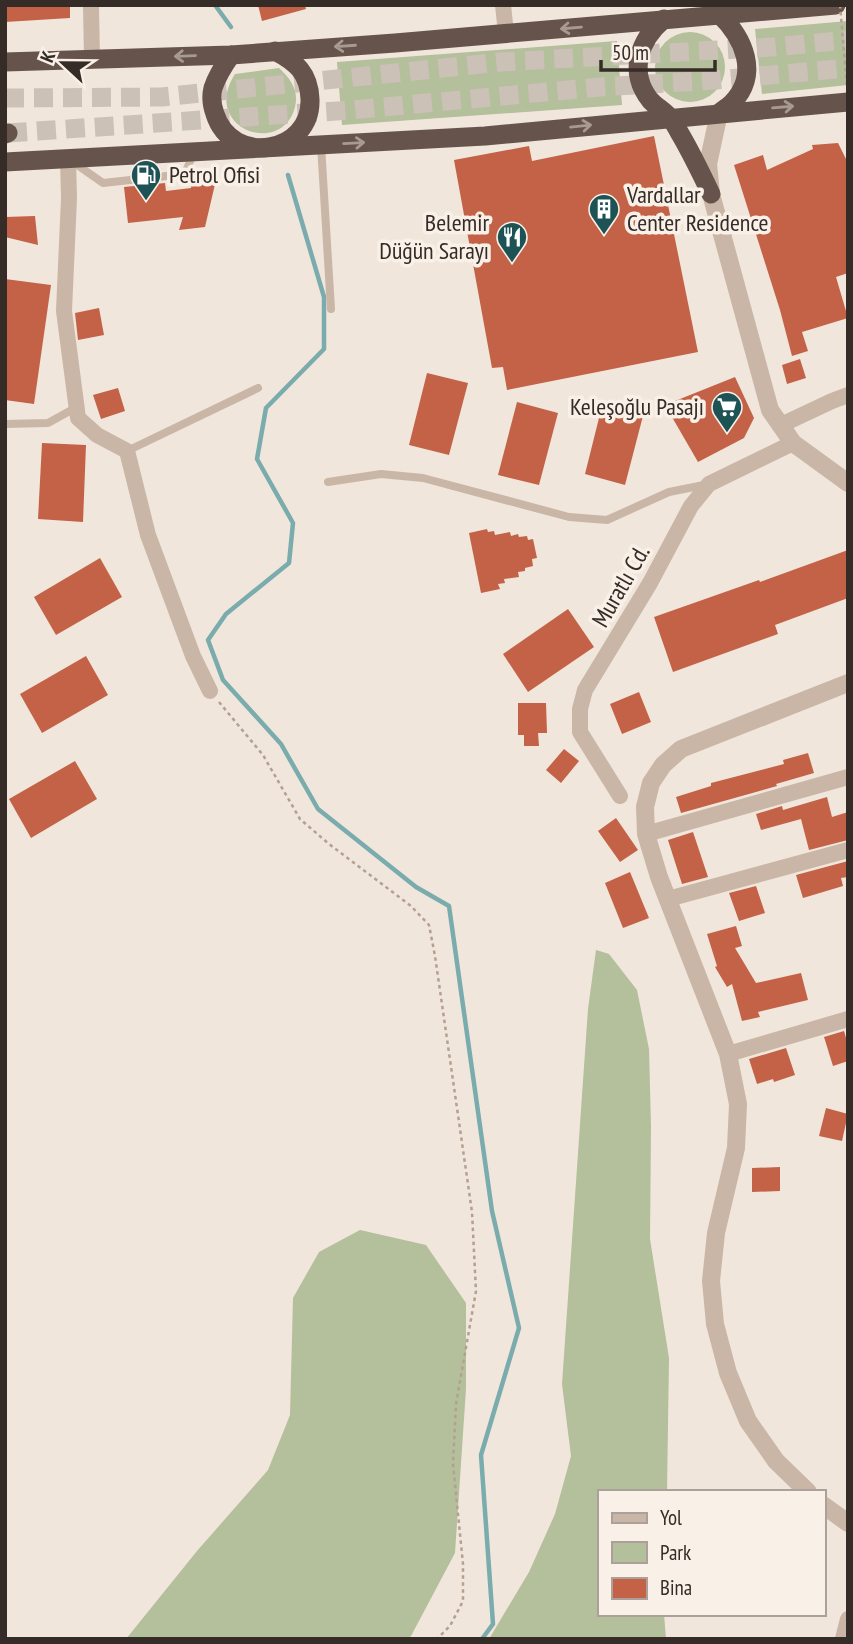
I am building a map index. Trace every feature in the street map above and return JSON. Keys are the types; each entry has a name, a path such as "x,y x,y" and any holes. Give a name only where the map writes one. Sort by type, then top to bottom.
{"highway":[{"path":"5,62 231,55 506,33 668,12 838,5"},
{"path":"719,10 744,49 747,67 743,85 733,102 719,113"},
{"path":"668,12 643,44 639,76 652,102 670,117 711,194"},
{"path":"231,55 212,90 212,107 225,133 236,142 262,148 280,145 295,136 305,122 310,106 310,89 303,73 292,60 275,51"},
{"path":"5,162 485,136 848,100"}],"street":[{"path":"91,5 92,60"},
{"path":"503,5 506,33"},
{"path":"719,113 708,164 711,194 770,410 793,443 848,483"},
{"path":"68,158 64,311 78,418 97,435 127,451 148,535 193,656 210,691"},
{"path":"781,425 848,395"},
{"name":"Muratlı Cd.","path":"620,796 580,732 580,709 585,690 650,583 691,506 709,484 793,443"},
{"path":"806,1490 776,1461 748,1421 728,1373 715,1324 711,1281 716,1233 736,1148 738,1104 727,1054 667,899 646,834 645,807 651,783 663,765 681,749 848,683"},
{"path":"646,834 848,777"},
{"path":"667,899 848,850"},
{"path":"727,1054 848,1018"},
{"path":"825,1506 848,1523"},
{"path":"843,1639 848,1619"}],"lane":[{"path":"321,145 331,309"},
{"path":"68,158 103,183 185,174 194,152"},
{"path":"127,451 258,388"},
{"path":"5,424 48,423 77,407"},
{"path":"328,482 380,474 423,478 569,517 607,520 670,492 709,484"}],"path":[{"path":"838,5 848,100"},
{"path":"210,691 263,755 300,819 411,906 429,925 472,1212 476,1291 456,1404 453,1452 463,1564 463,1601 450,1626 437,1639"}],"green space":[{"path":"848,21 848,85 762,94 755,29"},
{"path":"690,32 715,42 725,67 715,92 690,102 665,92 655,67 665,42"},
{"path":"617,41 622,105 342,125 337,62"},
{"path":"279,68 295,91 295,107 287,122 275,131 261,133 247,130 235,122 228,109 227,93 235,74"},
{"path":"596,950 609,954 637,990 649,1049 650,1239 669,1358 667,1490 598,1490 598,1616 664,1616 666,1639 489,1639 529,1572 555,1514 571,1456 562,1384 588,1009"},
{"path":"360,1230 426,1245 466,1303 466,1389 455,1553 411,1636 408,1639 126,1639 197,1551 268,1470 290,1415 293,1298 319,1252"}],"building":[{"path":"5,5 70,5 70,18 5,22"},
{"path":"258,5 305,5 306,9 262,21"},
{"path":"654,136 698,352 507,390 503,367 492,368 454,160 529,146 532,161"},
{"path":"838,143 848,163 848,273 836,277 848,318 802,332 808,351 792,356 734,165 763,155 767,170 813,149 812,145"},
{"path":"216,180 205,227 179,230 183,217 128,223 124,187 165,183 166,191 191,188 192,182"},
{"path":"35,216 38,245 5,237 5,217"},
{"path":"5,279 51,285 34,404 5,400"},
{"path":"99,308 104,335 78,340 75,313"},
{"path":"800,359 806,378 787,384 782,365"},
{"path":"427,373 468,383 449,455 409,445"},
{"path":"735,377 754,418 744,438 698,462 665,405"},
{"path":"118,388 125,411 101,419 93,395"},
{"path":"517,402 558,413 539,485 498,475"},
{"path":"603,402 644,412 625,485 585,474"},
{"path":"42,443 86,445 83,522 38,519"},
{"path":"487,529 488,532 494,531 495,535 510,532 511,536 518,534 519,537 527,536 528,540 533,539 537,558 532,559 533,566 518,572 519,577 504,579 505,583 498,584 500,589 481,593 469,533"},
{"path":"848,550 848,598 775,625 778,634 673,672 654,617"},
{"path":"100,558 122,597 56,635 34,597"},
{"path":"568,609 594,647 528,692 503,654"},
{"path":"86,656 108,695 42,733 20,694"},
{"path":"639,692 651,722 622,734 610,704"},
{"path":"518,703 546,703 547,733 538,733 539,746 524,746 524,735 518,735"},
{"path":"564,749 579,761 561,783 546,770"},
{"path":"808,753 814,773 681,813 676,797 711,786 711,783 784,764 783,760"},
{"path":"75,761 97,799 31,838 9,799"},
{"path":"827,797 832,817 848,812 848,840 809,850 801,819 761,830 756,814 782,806 783,810"},
{"path":"616,818 638,850 620,862 598,831"},
{"path":"693,832 708,877 682,884 668,840"},
{"path":"848,861 848,877 841,878 843,886 803,898 796,875"},
{"path":"630,872 649,918 623,928 605,883"},
{"path":"756,886 765,913 739,921 729,893"},
{"path":"736,926 742,946 735,948 756,983 801,973 808,1000 758,1012 760,1017 742,1021 732,984 727,987 715,967 717,966 707,934"},
{"path":"844,1031 848,1045 848,1061 833,1066 824,1037"},
{"path":"786,1048 795,1075 757,1084 749,1059"},
{"path":"826,1108 848,1114 842,1141 819,1136"},
{"path":"780,1167 780,1191 752,1192 752,1168"}],"waterway":[{"path":"215,5 231,27"},
{"path":"288,175 324,297 324,349 266,408 257,459 293,523 289,563 226,614 208,640 223,680 281,744 318,809 416,887 449,906 492,1211 519,1328 481,1455 493,1624 482,1639"}],"tunnel":[{"path":"5,98 162,97 501,62 773,47 848,40"},
{"path":"8,133 351,110 848,68"}],"place":[{"name":"Petrol Ofisi","path":"146,202"},
{"name":"Vardallar Center Residence","path":"604,236"},
{"name":"Belemir Düğün Sarayı","path":"512,264"},
{"name":"Keleşoğlu Pasajı","path":"727,434"}]}
